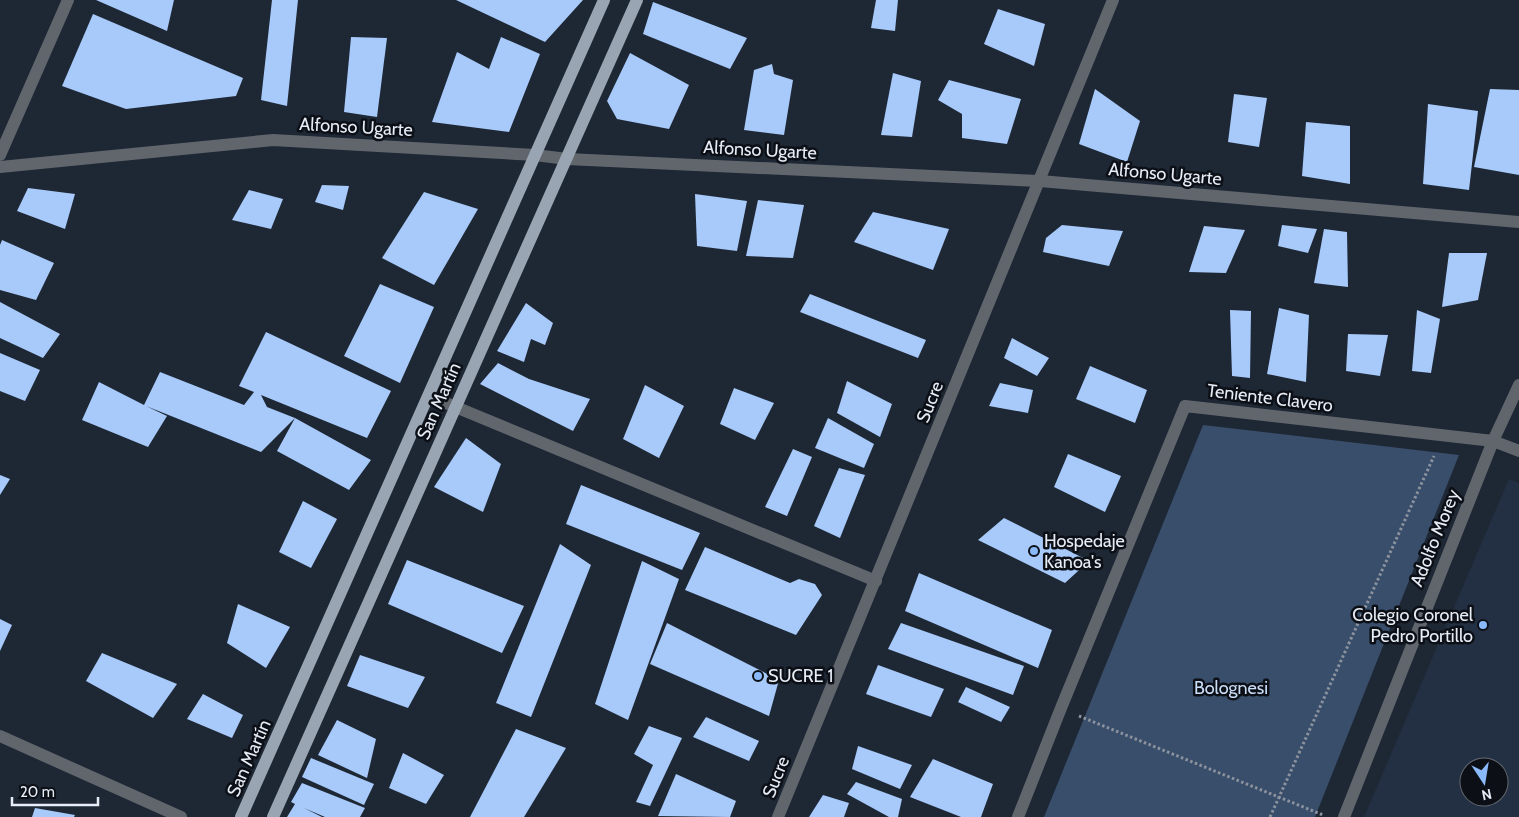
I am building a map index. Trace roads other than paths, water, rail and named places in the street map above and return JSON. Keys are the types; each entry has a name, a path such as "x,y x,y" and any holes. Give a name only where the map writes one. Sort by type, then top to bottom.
{"main road":[{"name":"San Martín","path":"242,817 604,0"},
{"name":"San Martín","path":"273,817 637,0"}],"street":[{"path":"0,155 68,0"},
{"name":"Sucre","path":"778,817 1113,0"},
{"name":"Alfonso Ugarte","path":"0,167 273,140 535,155 567,159 1040,181 1519,222"},
{"name":"Adolfo Morey","path":"1344,817 1493,441 1519,385"},
{"path":"429,396 876,581"},
{"name":"Teniente Clavero","path":"1018,817 1186,406 1493,441 1519,452"},
{"path":"0,736 181,817"}],"place":[{"name":"Hospedaje Kanoa's","path":"1034,551"},
{"name":"Colegio Coronel Pedro Portillo","path":"1483,625"},
{"name":"SUCRE 1","path":"758,676"}],"park label":[{"name":"Bolognesi","path":"1231,688"}]}
